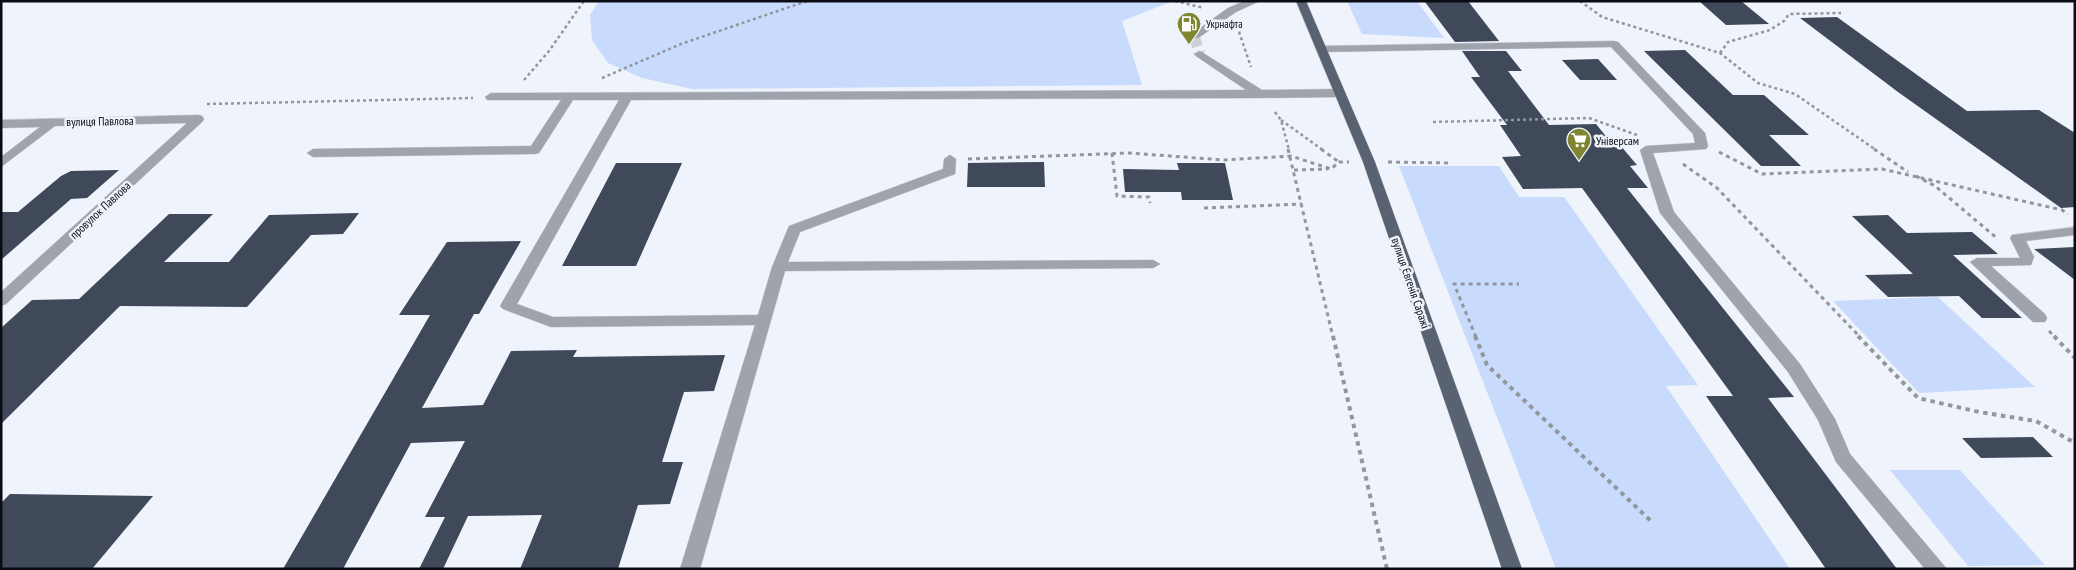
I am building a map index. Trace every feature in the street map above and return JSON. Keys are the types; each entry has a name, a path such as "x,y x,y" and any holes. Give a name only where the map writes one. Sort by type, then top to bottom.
{"main road":[{"name":"вулиця Євгенія Саражі","path":"1301,1 1369,162 1512,569"}],"street":[{"path":"1194,36 1232,10 1255,1"},
{"path":"1322,49 1614,44 1698,133 1702,146 1646,150 1667,213 1794,368 1826,419 1842,457 1937,569"},
{"path":"1200,54 1260,94"},
{"path":"491,97 1340,93"},
{"path":"313,153 535,150 569,97"},
{"path":"627,97 508,306 551,322 764,320"},
{"name":"вулиця Павлова","path":"1,124 198,119"},
{"name":"провулок Павлова","path":"1,300 198,119"},
{"path":"1,163 52,123"},
{"path":"690,569 779,267 794,229 950,171 950,159"},
{"path":"2039,318 1977,262 2026,262 2027,257 2017,238 2075,231"},
{"path":"779,267 1154,264"}],"path":[{"path":"509,97 549,51 584,1"},
{"path":"596,81 681,44 807,1"},
{"path":"1580,1 1602,17 1720,53 1758,83 1795,94 1911,174 1935,186 2026,262"},
{"path":"1232,10 1260,94 1281,120 1339,162"},
{"path":"1720,53 1728,42 1760,35 1785,22 1789,14 1841,13"},
{"path":"197,105 491,97"},
{"path":"1433,122 1569,117 1589,118 1630,134 1678,160 1717,188 1918,398 1979,412 2036,421 2075,443"},
{"path":"1281,120 1388,569"},
{"path":"1630,134 1639,136"},
{"path":"1693,147 1723,153 1762,174 1882,169 1911,174 1967,189 2062,210 2075,219"},
{"path":"950,159 1112,153 1224,160 1291,156"},
{"path":"1112,153 1117,196 1149,197 1150,203"},
{"path":"1294,170 1331,169"},
{"path":"1204,208 1302,204"},
{"path":"1519,284 1454,284 1487,365 1652,522"},
{"path":"2039,318 2059,343 2075,358"}],"shaded area":[{"path":"599,1 1173,1 1122,21 1142,85 692,89 642,78 608,63 592,40 590,15"},
{"path":"1347,1 1417,1 1444,38 1362,34"},
{"path":"1399,166 1499,166 1519,197 1564,197 1698,385 1666,386 1790,569 1556,569"},
{"path":"1938,297 2035,387 1919,393 1833,301"},
{"path":"1890,470 1960,470 2045,565 1968,566"}],"building":[{"path":"1468,1 1499,41 1455,42 1425,2"},
{"path":"1699,1 1741,1 1769,24 1726,25"},
{"path":"1837,17 1967,111 2039,110 2075,133 2075,207 2061,208 1898,92 1800,18"},
{"path":"1685,50 1733,95 1764,95 1809,135 1769,135 1801,166 1761,166 1644,51"},
{"path":"1462,51 1506,51 1522,71 1508,71 1549,125 1596,124 1613,145 1620,145 1637,165 1630,166 1648,188 1627,188 1794,397 1768,398 1897,569 1826,569 1706,396 1733,396 1582,188 1523,189 1502,157 1521,156 1500,125 1507,125 1471,77 1480,77"},
{"path":"1598,59 1617,80 1580,80 1562,60"},
{"path":"1044,162 1045,187 967,187 968,163"},
{"path":"616,163 682,163 636,266 562,266"},
{"path":"1177,163 1225,163 1233,200 1182,200 1181,192 1125,192 1123,169 1179,170"},
{"path":"119,170 87,198 71,199 1,260 1,212 18,212 61,176 71,171"},
{"path":"359,213 343,234 311,235 247,307 120,306 1,424 1,328 32,300 79,299 169,214 213,214 164,262 229,262 269,215"},
{"path":"1888,215 1907,233 1972,232 1998,254 1953,255 2022,318 1982,318 1959,296 1888,297 1865,275 1913,274 1852,216"},
{"path":"521,241 479,314 474,314 422,408 483,405 511,351 577,350 573,357 725,355 714,391 684,392 662,462 683,462 670,504 638,505 618,569 520,569 542,515 468,516 443,569 419,569 445,517 425,517 465,441 411,443 343,569 283,569 430,315 399,315 447,242"},
{"path":"2075,247 2075,280 2034,249"},
{"path":"2033,437 2053,457 1981,458 1962,438"},
{"path":"10,494 153,496 92,569 1,569 1,503"}],"tunnel":[{"path":"1194,36 1200,54"}],"place":[{"name":"Укрнафта","path":"1189,45"},
{"name":"Універсам","path":"1579,161"}]}
